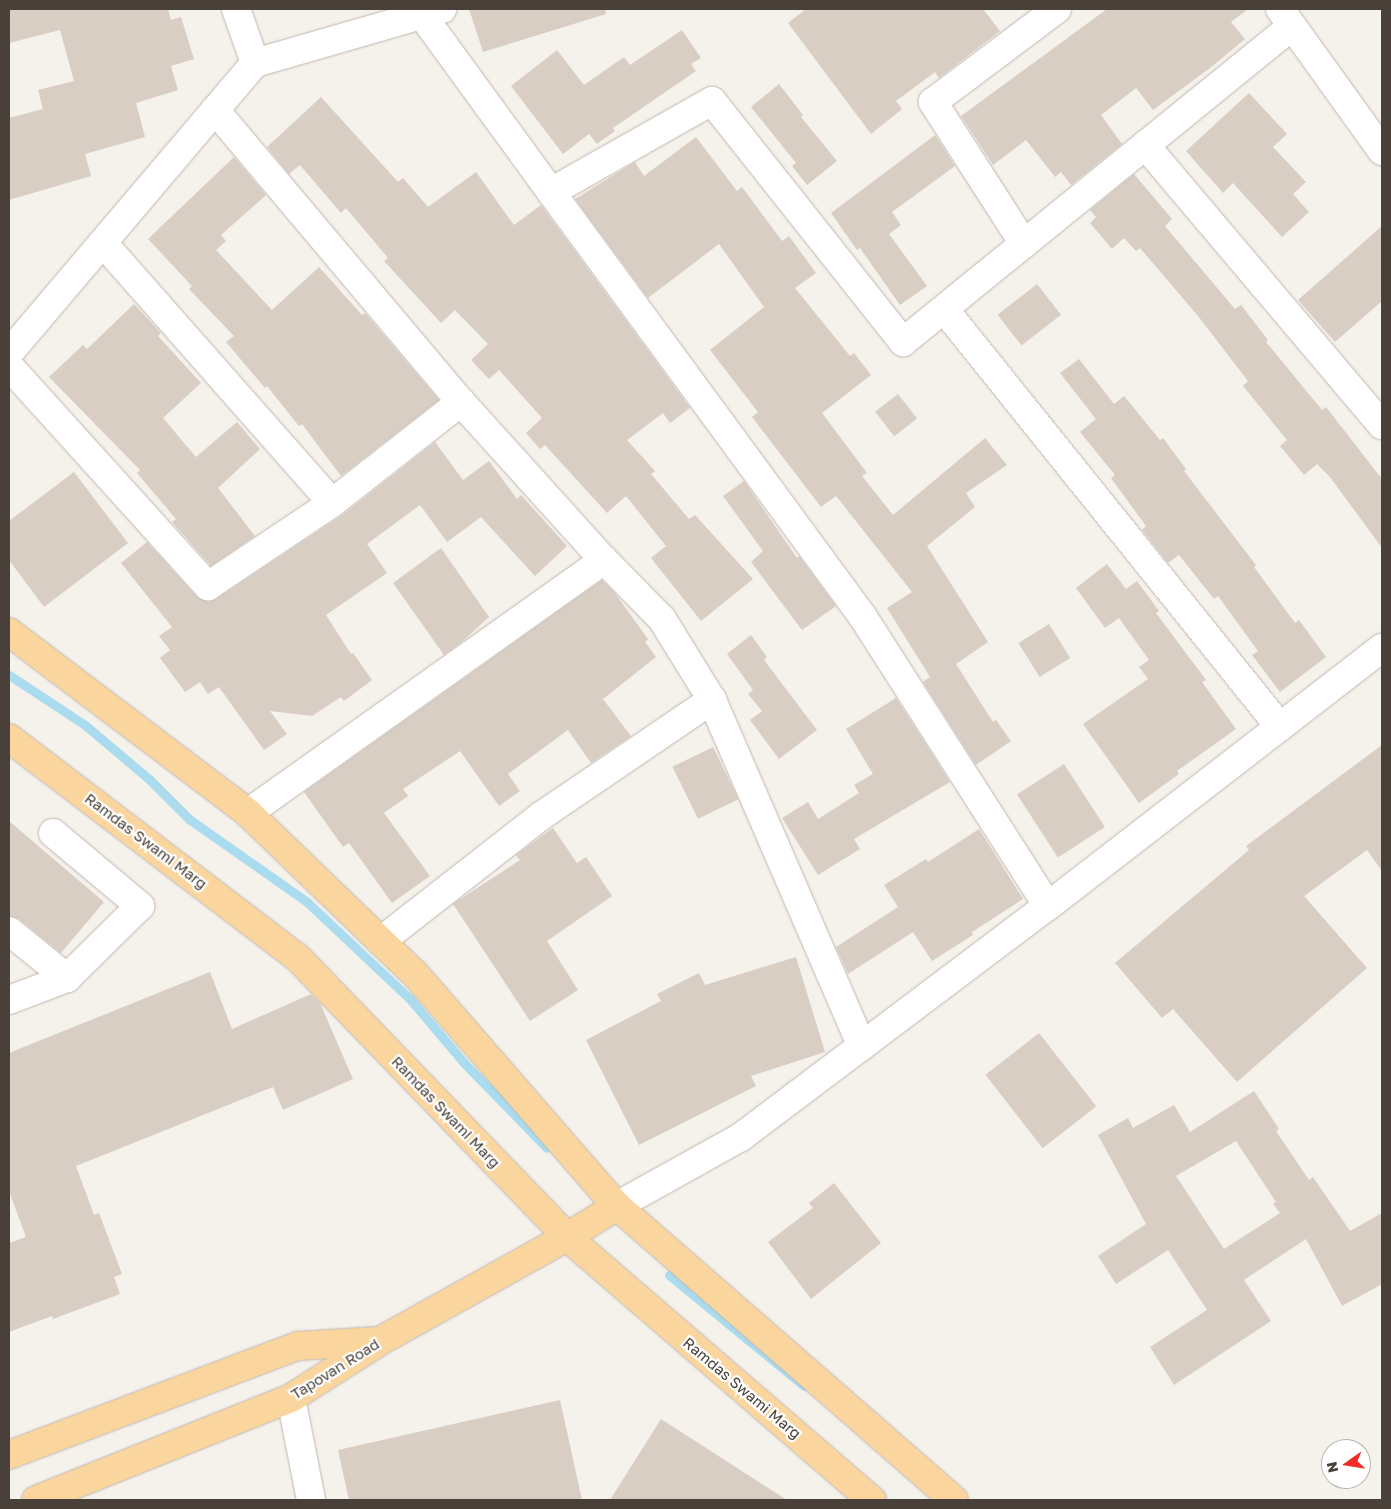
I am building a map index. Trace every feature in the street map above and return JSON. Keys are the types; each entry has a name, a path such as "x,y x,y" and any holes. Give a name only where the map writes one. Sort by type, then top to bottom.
{"main road":[{"path":"9,632 248,813 415,974 617,1206 954,1500"},
{"name":"Ramdas Swami Marg","path":"9,738 299,959 567,1238 872,1500"},
{"name":"Tapovan Road","path":"36,1500 291,1398 380,1341 567,1238 617,1206"},
{"path":"9,1455 298,1346 380,1341"}],"street":[{"path":"236,9 255,63"},
{"path":"1024,244 933,102 1057,9"},
{"path":"9,353 255,63 432,12 551,192 863,617 1048,906"},
{"path":"551,192 712,101 903,342 1145,145 1286,17 1382,152"},
{"path":"215,110 461,402 604,560 662,618 712,700 862,1046"},
{"path":"1145,145 1382,425"},
{"path":"103,243 332,503"},
{"path":"944,310 1280,727"},
{"path":"9,366 208,586 332,503 461,402"},
{"path":"248,813 604,560"},
{"path":"617,1206 741,1137 1048,906 1382,648"},
{"path":"381,941 541,816 712,700"},
{"path":"9,1000 67,978 140,906 53,833"},
{"path":"9,931 67,978"},
{"path":"291,1398 311,1500"}],"building":[{"path":"9,9 168,9 171,20 181,17 194,59 171,66 178,90 136,103 145,137 85,154 91,176 9,200 9,118 43,109 38,90 74,81 60,30 9,43"},
{"path":"469,9 605,9 606,14 483,52"},
{"path":"806,9 983,9 1000,31 939,78 935,72 896,101 902,109 871,134 788,23"},
{"path":"1107,9 1248,9 1231,22 1245,39 1210,68 1153,110 1136,88 1101,115 1122,144 1071,185 1061,172 1055,177 1026,140 993,165 961,116"},
{"path":"682,30 701,58 691,64 696,71 613,128 615,131 597,144 589,134 563,154 511,86 557,50 584,85 624,57 630,65"},
{"path":"779,84 803,115 801,117 837,161 807,185 792,166 796,163 751,107"},
{"path":"1249,93 1287,134 1273,147 1306,182 1293,194 1309,212 1282,237 1233,183 1223,193 1186,151"},
{"path":"321,97 398,182 403,178 428,207 476,172 514,225 541,205 690,408 670,423 663,413 627,440 655,471 651,474 689,519 695,515 753,579 701,621 651,558 666,546 626,496 607,513 545,445 540,449 526,433 542,418 499,370 489,379 471,360 488,344 455,310 441,323 384,261 388,258 346,208 341,213 300,165 289,174 267,147"},
{"path":"935,135 955,166 892,212 901,225 889,234 927,286 900,305 860,248 857,250 831,213"},
{"path":"696,137 737,191 742,187 782,241 789,236 816,273 795,288 850,356 854,353 871,375 822,413 867,473 862,476 893,515 985,438 1007,465 966,493 975,507 927,546 988,642 956,664 993,722 996,720 1011,741 976,765 923,682 930,677 887,608 912,592 836,496 821,507 752,417 758,412 710,350 764,307 719,244 648,298 575,199 635,162 644,176"},
{"path":"234,157 266,195 221,235 226,241 216,250 272,310 319,267 362,315 365,313 439,400 341,476 302,424 299,426 267,386 265,388 226,342 234,336 189,289 192,286 148,239"},
{"path":"1134,174 1172,219 1165,226 1235,309 1241,305 1268,340 1266,342 1322,410 1326,407 1382,479 1382,548 1330,477 1317,464 1304,475 1280,446 1287,440 1243,386 1248,381 1198,316 1140,248 1136,251 1124,238 1112,249 1090,223 1096,217 1090,210"},
{"path":"1382,226 1382,301 1335,342 1298,300"},
{"path":"1037,284 1061,315 1022,346 998,315"},
{"path":"134,304 161,333 158,336 201,383 163,418 196,457 237,422 260,449 218,488 255,536 211,566 172,522 176,519 137,473 140,470 49,377 83,345 87,349"},
{"path":"1079,359 1114,404 1124,396 1160,440 1163,438 1186,469 1184,471 1256,565 1254,567 1295,623 1299,620 1326,657 1280,692 1252,655 1258,651 1218,596 1214,599 1179,555 1168,563 1142,530 1146,526 1111,478 1115,475 1080,432 1096,419 1060,373"},
{"path":"898,394 917,418 894,436 875,412"},
{"path":"435,442 463,480 489,461 517,499 521,495 567,546 535,576 481,517 447,542 420,505 367,544 387,573 326,615 351,654 353,653 372,680 344,701 341,697 312,716 270,711 287,734 264,750 219,687 208,694 200,682 185,692 160,658 170,650 159,636 172,627 121,563 147,542 197,597 209,602 341,516"},
{"path":"74,472 128,543 44,607 9,560 9,521"},
{"path":"744,481 797,558 799,556 836,606 802,630 751,562 763,551 723,496"},
{"path":"441,548 489,617 444,655 393,583"},
{"path":"1107,564 1126,589 1137,581 1159,611 1156,613 1206,680 1202,682 1236,729 1177,771 1179,774 1139,803 1083,724 1148,679 1139,667 1149,660 1119,618 1105,628 1076,588"},
{"path":"602,580 614,592 648,639 645,642 656,657 603,699 631,736 591,763 568,730 508,774 520,791 499,806 460,751 403,789 408,796 384,813 430,876 392,903 349,843 343,847 304,792"},
{"path":"1049,624 1070,658 1040,677 1018,643"},
{"path":"751,635 767,657 764,660 817,730 779,759 750,720 762,711 748,694 753,690 727,654"},
{"path":"896,698 950,782 854,839 860,849 818,875 782,818 808,802 818,819 859,793 854,785 873,774 846,729"},
{"path":"1382,745 1382,871 1367,850 1304,896 1367,968 1237,1082 1173,1009 1162,1018 1115,963 1249,850 1246,846"},
{"path":"713,747 738,799 698,819 673,767"},
{"path":"1064,764 1105,827 1058,857 1017,794"},
{"path":"9,821 104,902 61,953 19,919 9,916"},
{"path":"553,828 577,863 586,857 612,896 547,941 578,990 530,1021 453,904 520,860 516,855"},
{"path":"979,829 1023,899 972,932 973,935 932,961 913,932 848,974 836,947 898,907 884,885 926,859 928,862"},
{"path":"796,957 825,1052 751,1076 756,1086 639,1145 586,1040 661,1001 657,994 699,973 705,985"},
{"path":"210,972 232,1029 311,994 320,1003 353,1079 283,1110 273,1087 76,1166 94,1215 99,1213 122,1274 114,1277 120,1294 53,1319 52,1316 9,1332 9,1243 26,1237 9,1191 9,1053"},
{"path":"1039,1033 1096,1106 1043,1148 985,1075"},
{"path":"1254,1091 1279,1129 1276,1131 1309,1180 1313,1177 1350,1231 1382,1213 1382,1284 1342,1306 1306,1239 1244,1280 1271,1321 1174,1385 1150,1347 1207,1310 1168,1250 1116,1284 1098,1256 1146,1224 1098,1135 1128,1118 1133,1128 1174,1105 1190,1132","holes":["1236,1141 1276,1202 1273,1204 1280,1213 1224,1249 1176,1176"]},
{"path":"834,1183 881,1243 811,1299 768,1242 813,1208 809,1203"},
{"path":"560,1400 582,1500 349,1500 338,1450"},
{"path":"661,1419 787,1500 610,1500"}],"waterway":[{"path":"9,675 85,725 149,779 189,819 307,902 410,999 465,1064 547,1148"},
{"path":"669,1275 804,1386"}]}
